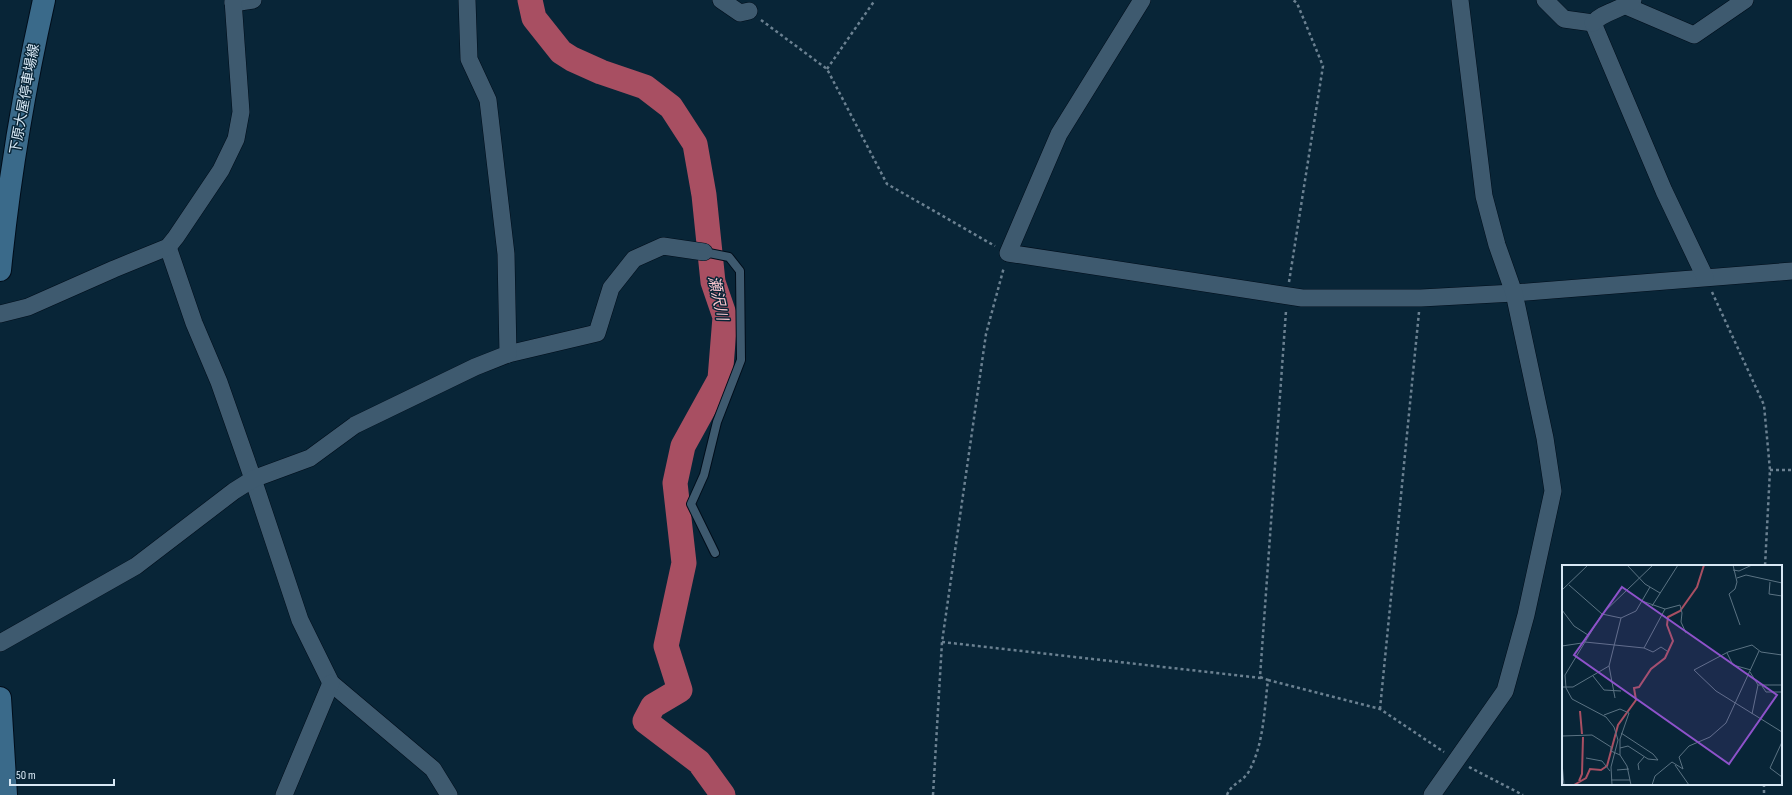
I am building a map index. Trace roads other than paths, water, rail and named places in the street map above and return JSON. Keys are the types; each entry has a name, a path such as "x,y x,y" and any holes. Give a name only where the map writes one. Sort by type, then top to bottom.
{"main road":[{"name":"下原大屋停車場線","path":"0,270 8,188 30,63 44,0"},
{"path":"0,698 6,795"}],"street":[{"path":"0,314 28,307 168,247 221,170 236,139 241,112 233,2 253,0"},
{"path":"467,0 469,59 488,100 506,254 508,354"},
{"path":"721,0 740,13 749,11"},
{"path":"1142,0 1059,134 1008,253 1302,298 1421,298 1514,293 1792,271"},
{"path":"1432,795 1455,760 1505,691 1526,615 1554,491 1545,438 1514,293 1497,245 1484,196 1460,0"},
{"path":"1545,0 1564,19 1593,23"},
{"path":"1593,23 1600,15 1629,3 1694,35 1745,0"},
{"path":"1593,23 1664,191 1705,278"},
{"path":"0,643 136,566 234,491 254,479 310,458 355,425 476,367 508,354 597,333 611,288 634,259 663,246 704,252"},
{"path":"168,247 194,323 219,382 254,479 300,620 331,683 433,769 448,795"},
{"path":"284,795 331,683"}],"lane":[{"path":"704,252 729,257 740,271 742,316 741,360 717,422 704,474 691,504 715,553"}],"waterway":[{"name":"瀬沢川","path":"530,0 534,18 561,52 572,59 601,72 645,87 671,107 695,144 704,195 713,282 725,317 720,379 683,446 675,483 684,563 666,646 680,690 653,706 645,721 699,762 723,795"}]}
